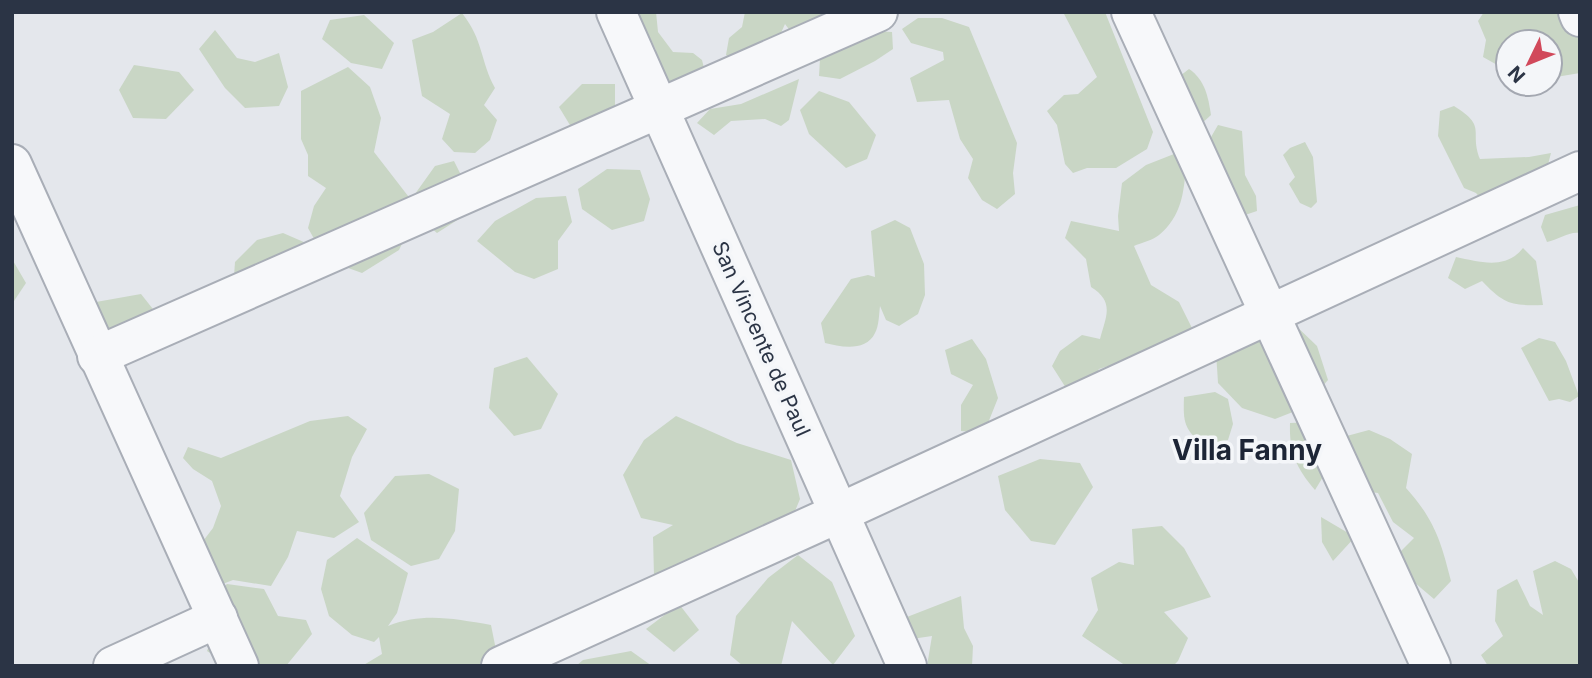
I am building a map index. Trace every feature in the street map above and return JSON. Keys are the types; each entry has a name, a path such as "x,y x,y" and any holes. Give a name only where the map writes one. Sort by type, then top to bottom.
{"street":[{"name":"San Vincente de Paul","path":"616,12 907,666"},
{"path":"97,356 878,12"},
{"path":"1131,12 1430,666"},
{"path":"12,164 239,666"},
{"path":"501,666 839,513 1580,170"},
{"path":"113,666 218,618"}],"green space":[{"path":"636,12 656,12 658,32 673,52 693,53 702,60 708,84 663,92 652,54 656,50 648,34 635,39"},
{"path":"745,12 820,12 823,14 826,28 796,39 785,24 772,53 742,65 726,55 729,38 742,27"},
{"path":"1063,12 1105,12 1153,132 1147,149 1116,168 1087,168 1073,173 1065,164 1057,125 1047,111 1064,95 1078,94 1097,77"},
{"path":"1484,12 1569,12 1580,35 1580,73 1564,76 1564,28 1494,28 1494,63 1483,57 1486,40 1478,21"},
{"path":"462,13 478,42 495,88 484,105 497,120 490,140 475,153 454,152 442,139 450,114 422,96 412,40 433,32"},
{"path":"364,15 394,43 382,69 351,63 322,39 330,20"},
{"path":"918,18 942,18 969,27 1017,143 1013,173 1015,194 997,209 982,200 968,178 973,159 960,139 949,100 917,102 910,78 944,60 943,52 911,43 902,29"},
{"path":"215,30 237,58 255,62 279,53 288,87 279,106 245,108 225,88 199,49"},
{"path":"874,31 892,32 893,49 840,79 819,76 820,59"},
{"path":"134,65 179,72 194,90 166,119 133,118 119,90"},
{"path":"348,67 370,87 381,118 374,152 415,205 415,194 435,166 454,161 466,185 462,217 437,233 416,215 399,250 362,273 326,260 308,228 314,206 326,188 308,176 308,155 301,139 301,91"},
{"path":"1189,69 1202,83 1209,101 1211,115 1200,125 1176,79"},
{"path":"799,79 789,120 781,126 765,119 731,121 714,135 697,123 710,109 741,104"},
{"path":"582,84 615,84 615,106 601,135 576,135 559,107"},
{"path":"819,91 849,102 876,135 867,159 846,168 809,134 800,110"},
{"path":"1454,106 1471,119 1474,125 1480,159 1529,157 1551,153 1545,176 1497,218 1476,193 1464,188 1438,136 1440,111"},
{"path":"1218,125 1242,131 1245,175 1256,196 1257,211 1242,216 1207,144"},
{"path":"1305,142 1313,157 1317,202 1311,208 1300,203 1289,184 1295,177 1283,155 1290,148"},
{"path":"1174,154 1186,165 1183,194 1177,212 1159,235 1134,246 1151,285 1179,302 1196,336 1136,369 1121,362 1099,369 1088,387 1066,388 1052,366 1060,351 1082,335 1100,339 1107,310 1103,298 1091,287 1086,259 1065,238 1071,221 1119,231 1122,183 1146,165"},
{"path":"607,169 640,170 650,199 644,221 612,230 582,209 578,189"},
{"path":"566,196 572,222 558,241 558,269 534,279 515,272 477,241 495,221 536,198"},
{"path":"1580,205 1580,233 1572,233 1547,242 1541,227 1545,215"},
{"path":"895,220 910,228 924,264 925,295 918,314 899,326 886,320 880,306 876,330 866,343 845,347 825,343 821,323 851,279 868,275 875,277 871,231"},
{"path":"283,233 306,243 233,290 235,262 257,240"},
{"path":"1523,248 1536,261 1543,305 1515,304 1496,295 1482,281 1465,289 1448,278 1456,257 1501,262 1516,255"},
{"path":"12,259 26,283 12,304"},
{"path":"141,294 160,318 143,346 83,326 96,302"},
{"path":"1293,323 1317,346 1328,380 1303,408 1275,419 1242,408 1218,383 1216,352"},
{"path":"1539,338 1555,342 1566,361 1579,396 1570,402 1559,399 1549,401 1521,348"},
{"path":"972,339 986,359 998,398 984,433 961,431 961,405 973,385 951,374 945,350"},
{"path":"527,357 558,394 541,429 514,436 489,408 494,368"},
{"path":"1215,392 1228,399 1233,424 1228,440 1204,445 1192,435 1186,425 1184,397"},
{"path":"348,416 367,429 352,457 340,496 359,522 334,538 297,531 288,557 271,586 233,580 215,587 197,549 213,528 221,506 212,481 193,469 183,458 188,447 221,458 310,421"},
{"path":"676,416 737,443 791,460 800,499 788,528 744,544 719,545 704,561 654,576 653,537 673,525 641,518 623,475 644,440"},
{"path":"1312,422 1329,467 1315,490 1295,459 1290,433 1290,423"},
{"path":"1369,430 1390,439 1412,454 1406,488 1435,531 1451,581 1434,599 1408,577 1400,552 1414,538 1393,522 1378,493 1363,491 1343,437"},
{"path":"1040,459 1080,463 1093,487 1055,545 1031,541 1005,510 998,476"},
{"path":"429,474 459,489 455,531 439,559 411,566 371,540 364,513 395,476"},
{"path":"1321,517 1355,537 1333,561 1322,542"},
{"path":"1162,526 1184,548 1211,597 1164,612 1188,638 1173,666 1126,666 1082,636 1098,610 1091,578 1119,562 1134,565 1132,529"},
{"path":"357,538 408,573 397,613 388,626 427,618 491,625 497,655 477,666 362,666 382,654 379,637 374,642 352,635 329,616 321,589 327,560"},
{"path":"798,555 832,582 855,636 833,665 792,621 781,666 743,666 730,655 736,616 768,578"},
{"path":"1555,561 1571,569 1580,584 1580,666 1488,666 1481,655 1503,636 1495,621 1497,590 1517,579 1530,606 1543,615 1533,571"},
{"path":"227,584 264,589 278,616 306,620 312,634 286,666 230,666 207,651 217,625 213,596"},
{"path":"961,596 964,628 973,646 972,666 927,666 932,636 905,640 907,617"},
{"path":"679,604 699,630 674,652 646,629"},
{"path":"631,651 652,666 576,666 583,660"}],"district":[{"name":"Villa Fanny","path":"1247,450"}]}
